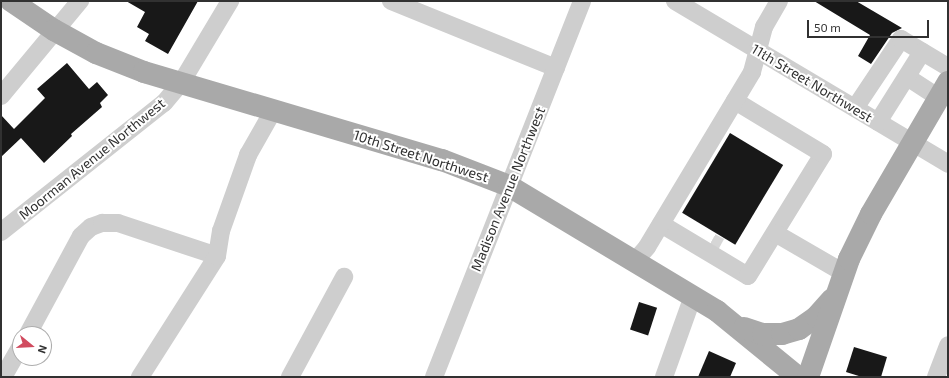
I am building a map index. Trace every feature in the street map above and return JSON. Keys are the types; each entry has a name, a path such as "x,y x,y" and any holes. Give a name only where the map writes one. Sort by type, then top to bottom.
{"main road":[{"name":"10th Street Northwest","path":"11,1 54,30 96,52 181,83 442,160 509,186 693,296 739,327 798,377"},
{"path":"808,377 836,293 870,214 943,90"},
{"path":"739,327 763,334 782,334 799,329 816,317 836,293"}],"street":[{"path":"1,96 54,30 80,1"},
{"name":"Moorman Avenue Northwest","path":"1,232 164,103 181,83 230,1"},
{"path":"391,1 556,68"},
{"name":"Madison Avenue Northwest","path":"434,377 582,1"},
{"name":"11th Street Northwest","path":"676,1 948,164"},
{"path":"635,261 661,224 752,72 764,27 779,1"},
{"path":"855,108 901,40 948,68"},
{"path":"878,122 922,52"},
{"path":"907,77 943,90"},
{"path":"871,84 894,98"},
{"path":"661,224 748,276 823,154 735,101"},
{"path":"140,377 216,256 220,231 248,155 273,111"},
{"path":"32,326 78,241 91,228 102,223 118,223 216,256"},
{"path":"775,232 844,273"},
{"path":"685,238 698,235 716,245 730,265"},
{"path":"290,377 344,277"},
{"path":"664,377 693,296"},
{"path":"936,377 948,346"},
{"path":"3,377 12,362"}],"building":[{"path":"126,1 198,1 168,54 145,41 149,34 137,27 145,12"},
{"path":"814,1 856,1 902,28 892,33 871,64 858,56 870,35"},
{"path":"67,63 89,89 97,82 108,95 100,103 102,107 71,134 72,136 44,163 21,138 1,157 1,115 14,129 45,98 37,89"},
{"path":"730,133 783,165 735,245 682,213"},
{"path":"639,302 657,308 648,335 630,330"},
{"path":"854,347 887,357 881,377 862,377 846,372"},
{"path":"709,351 736,363 730,377 698,377"}],"tunnel":[{"path":"711,242 720,247"}]}
